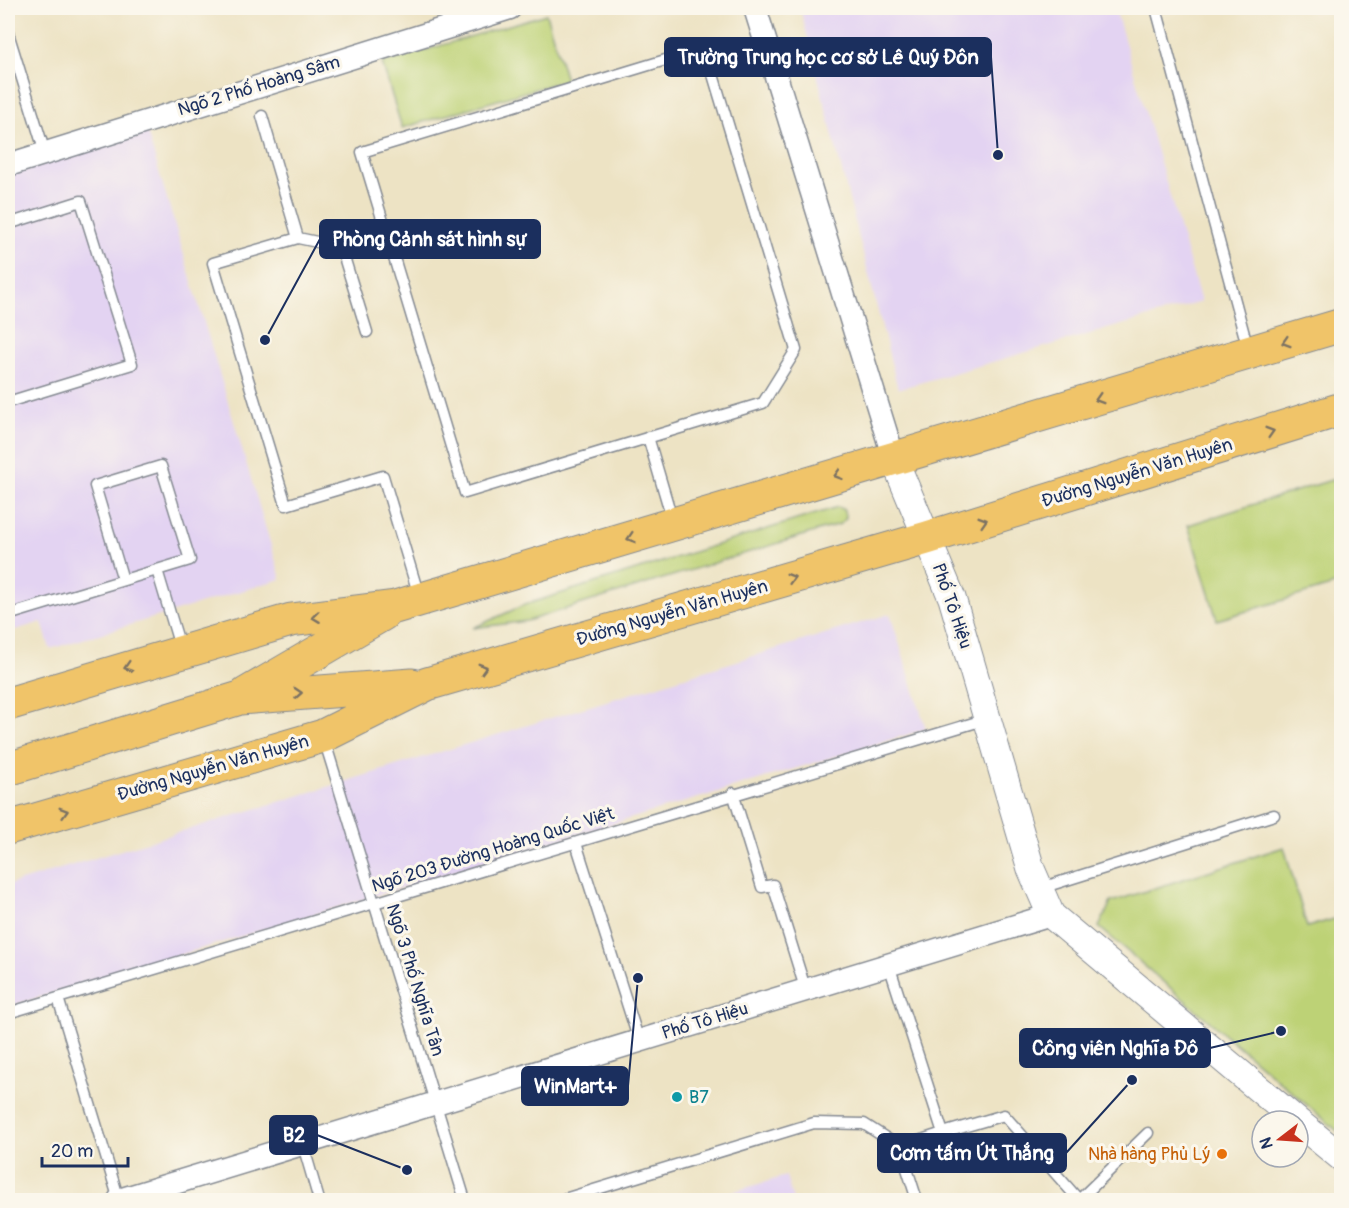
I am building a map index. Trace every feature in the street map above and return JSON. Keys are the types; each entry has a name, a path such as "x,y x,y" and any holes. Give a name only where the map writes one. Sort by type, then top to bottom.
{"main road":[{"path":"8,704 291,620 407,603 1341,325"},
{"name":"Đường Nguyễn Văn Huyên","path":"8,828 323,736 427,684 927,538 1341,409"},
{"path":"240,698 407,603"},
{"path":"8,768 240,698 427,684"}],"street":[{"name":"Ngõ 2 Phố Hoàng Sâm","path":"8,165 447,17 510,8"},
{"path":"755,8 894,459"},
{"name":"Phố Tô Hiệu","path":"894,459 952,598 1038,890 1051,915 1282,1109"},
{"name":"Phố Tô Hiệu","path":"119,1200 1051,915"},
{"name":"Phố Tô Hiệu","path":"1310,1133 1341,1158"}],"lane":[{"path":"1156,8 1249,353"},
{"path":"8,33 45,153"},
{"path":"705,48 796,350 763,403 648,437 465,493 362,152 705,48"},
{"path":"262,116 297,238"},
{"path":"8,224 81,201 132,364 8,402"},
{"path":"367,332 341,247 297,238 213,263 286,505 383,476 407,603"},
{"path":"648,437 674,525"},
{"path":"8,615 190,560 161,466 95,486 123,580"},
{"path":"157,570 182,651"},
{"name":"Ngõ 203 Đường Hoàng Quốc Việt","path":"8,1013 988,719"},
{"name":"Ngõ 3 Phố Nghĩa Tân","path":"323,736 465,1200"},
{"path":"733,794 762,887 773,885 806,991"},
{"path":"1038,890 1274,815"},
{"path":"576,843 639,1041"},
{"path":"889,965 943,1133"},
{"path":"58,998 119,1200"},
{"path":"900,1148 1004,1115 1079,1200 1148,1133"},
{"path":"561,1200 814,1123 864,1124 900,1148 916,1200"},
{"path":"303,1145 319,1200"}],"shaded area":[{"path":"800,8 1115,8 1201,302 898,389"},
{"path":"147,132 281,579 50,649 42,622 8,632 8,175"},
{"path":"890,614 926,729 8,1007 8,885"},
{"path":"786,1176 793,1200 704,1200"}],"green space":[{"path":"546,14 566,80 402,128 382,63"},
{"path":"1341,477 1341,583 1217,620 1188,525"},
{"path":"838,507 843,509 846,518 840,524 527,621 473,628 524,605"},
{"path":"1284,847 1307,927 1341,917 1341,1134 1099,927 1111,902"}],"place":[{"name":"Trường Trung học cơ sở Lê Quý Đôn","path":"998,155"},
{"name":"Phòng Cảnh sát hình sự","path":"265,340"},
{"name":"WinMart+","path":"638,978"},
{"name":"Công viên Nghĩa Đô","path":"1281,1031"},
{"name":"Cơm tấm Út Thắng","path":"1132,1080"},
{"name":"B7","path":"677,1097"},
{"name":"Nhà hàng Phủ Lý","path":"1222,1154"},
{"name":"B2","path":"407,1170"}]}
